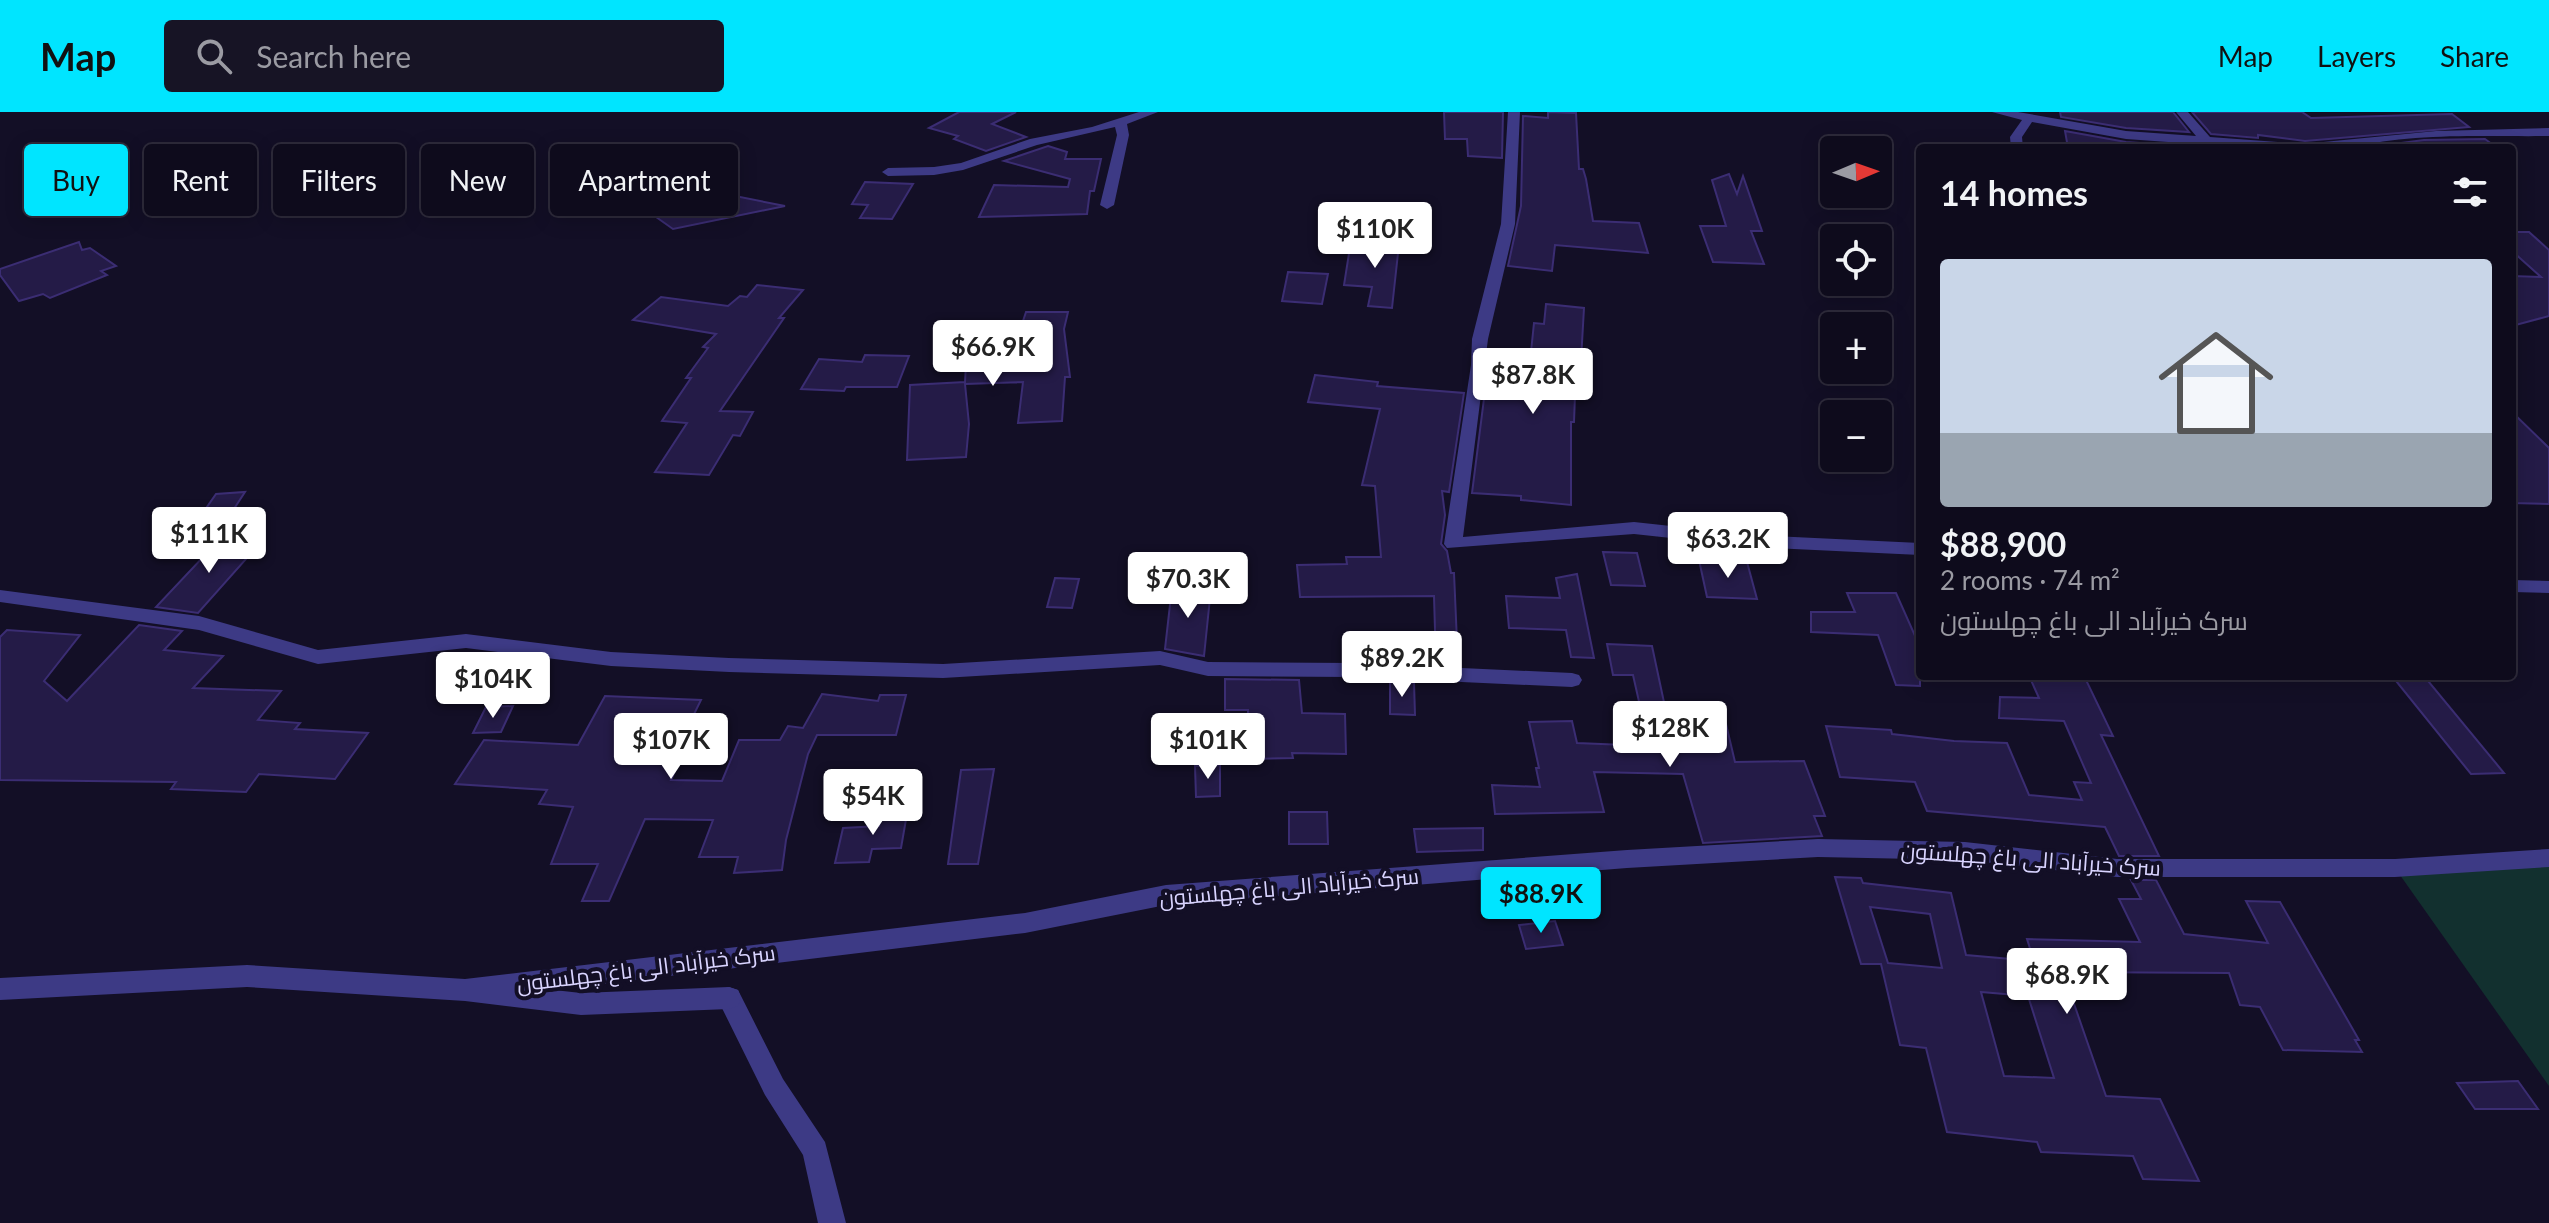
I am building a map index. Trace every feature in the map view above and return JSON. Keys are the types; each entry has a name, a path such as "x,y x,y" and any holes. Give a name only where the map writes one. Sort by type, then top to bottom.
{"street":[{"path":"888,172 934,171 963,166 1034,142 1152,112"},
{"path":"1514,112 1508,224 1480,339 1479,365 1453,544 1634,528 1754,541 1916,549"},
{"path":"1998,112 2126,135 2248,144"},
{"path":"2182,112 2206,141"},
{"path":"2017,144 2016,137 2029,118"},
{"path":"1107,205 1123,135 1120,122"},
{"path":"2353,144 2367,140 2436,135 2549,132"},
{"path":"2516,586 2549,587"},
{"path":"0,596 199,623 318,657 466,641 611,659 729,665 943,671 1160,658 1208,669 1354,670 1572,680"},
{"name":"سرک خیرآباد الی باغ چهلستون","path":"465,990 1025,923 1166,895 1627,859 1818,848 1965,851 2131,868 2395,868 2549,858"},
{"name":"سرک خیرآباد الی باغ چهلستون","path":"0,989 247,976 465,990 581,1004 729,998 774,1087 815,1151 832,1223"}],"green space":[{"path":"2549,858 2549,1086 2395,868"}],"building":[{"path":"959,112 1016,112 992,124 1026,137 986,151 954,139 958,136 929,128"},
{"path":"1444,112 1503,112 1502,158 1468,156 1467,139 1445,139"},
{"path":"1548,112 1576,113 1579,169 1583,169 1586,179 1593,221 1639,223 1648,253 1555,245 1552,271 1508,266 1521,206 1523,116 1548,118"},
{"path":"2060,112 2173,112 2189,132 2126,128 2061,117"},
{"path":"2192,112 2302,112 2311,118 2452,114 2469,127 2305,141 2258,135 2258,138 2211,134"},
{"path":"2065,131 2154,144 2067,144"},
{"path":"2485,139 2492,144 2393,144"},
{"path":"1048,146 1067,152 1065,159 1101,159 1094,191 1090,191 1087,214 979,217 994,185 1068,187 1070,179 1004,161"},
{"path":"1729,174 1737,194 1743,176 1762,231 1751,231 1764,264 1713,262 1700,226 1726,226 1712,180"},
{"path":"865,182 913,184 892,219 860,218 868,205 852,204"},
{"path":"738,197 785,206 738,216"},
{"path":"655,216 736,216 673,229"},
{"path":"1382,232 1400,235 1392,308 1368,306 1372,287 1344,285 1350,247 1379,249"},
{"path":"2516,232 2529,232 2549,250 2549,316 2516,325 2516,276 2541,277 2516,255"},
{"path":"79,242 82,250 90,248 116,266 101,271 107,275 50,298 43,294 19,301 0,275 0,269"},
{"path":"1288,272 1328,274 1322,304 1282,301"},
{"path":"757,285 803,290 779,318 784,318 720,411 753,412 740,436 733,435 709,475 655,472 687,423 662,421 691,378 686,378 708,348 703,347 716,334 633,320 661,297 728,306 740,296 747,297"},
{"path":"1546,304 1584,308 1579,395 1575,395 1574,422 1571,422 1571,505 1521,500 1521,496 1472,493 1488,367 1529,371 1534,323 1544,324"},
{"path":"1026,312 1068,312 1064,329 1070,377 1065,377 1062,421 1018,423 1023,382 965,384 969,424 966,457 907,460 910,385 965,382 967,346 1025,342 1022,324"},
{"path":"865,355 909,356 897,387 846,387 844,391 801,389 819,359 862,362"},
{"path":"1315,375 1378,382 1377,386 1464,393 1449,492 1442,491 1445,515 1441,544 1447,551 1451,573 1454,573 1458,665 1436,664 1434,596 1300,597 1297,565 1347,564 1346,557 1381,557 1375,486 1362,485 1380,409 1308,402"},
{"path":"2516,416 2549,448 2549,504 2516,503"},
{"path":"245,492 207,550 177,550 216,494"},
{"path":"221,538 263,540 198,613 156,607"},
{"path":"1603,552 1637,553 1645,586 1611,585"},
{"path":"1699,560 1747,562 1757,599 1707,597"},
{"path":"1577,574 1594,658 1571,657 1566,630 1509,628 1506,596 1560,598 1556,578"},
{"path":"1055,578 1079,579 1072,608 1047,607"},
{"path":"1172,587 1211,588 1204,656 1165,649"},
{"path":"1847,593 1896,593 1916,638 1916,680 1920,680 1920,686 1896,685 1878,635 1811,632 1811,612 1855,612"},
{"path":"139,625 182,631 164,650 223,656 193,688 281,691 258,720 300,723 295,729 368,733 335,779 259,774 246,792 171,789 176,782 0,780 0,637 7,630 80,635 44,681 67,701"},
{"path":"1607,644 1652,646 1665,707 1676,707 1679,722 1726,724 1735,762 1804,761 1825,816 1814,816 1822,836 1703,843 1683,774 1594,772 1604,812 1495,814 1492,785 1540,787 1529,722 1572,721 1577,743 1649,746 1633,675 1613,675"},
{"path":"1225,679 1299,680 1302,713 1345,714 1346,754 1292,753 1293,758 1247,759 1248,710 1225,710"},
{"path":"2031,680 2086,680 2113,736 2101,735 2159,856 2119,856 2105,827 1927,811 1915,782 1840,777 1826,726 1891,730 1892,734 1954,741 2007,743 2029,795 2082,800 2074,782 2091,783 2064,721 1999,718 2000,697 2039,698"},
{"path":"2395,680 2427,680 2504,773 2471,774"},
{"path":"1390,682 1414,683 1415,715 1390,714"},
{"path":"822,694 878,701 880,695 906,695 896,735 817,735 808,754 786,840 782,870 734,873 738,857 699,857 713,820 645,819 609,901 582,901 598,864 551,864 573,807 539,804 547,790 455,784 484,740 578,745 605,696 701,700 668,767 677,767 671,780 722,781 739,740 780,740 788,726 803,728"},
{"path":"513,706 501,732 473,733 486,707"},
{"path":"1220,765 1220,796 1196,797 1195,766"},
{"path":"994,769 978,864 948,864 961,770"},
{"path":"908,808 901,848 872,849 869,862 835,863 843,828 879,826 883,809"},
{"path":"1289,812 1327,812 1328,844 1289,844"},
{"path":"1483,828 1483,850 1417,852 1414,829"},
{"path":"1835,877 1861,878 1863,883 1951,893 1966,955 2034,961 2027,939 2140,942 2119,899 2141,899 2131,880 2156,880 2184,934 2268,943 2246,901 2280,902 2359,1040 2355,1040 2362,1052 2283,1050 2260,1007 2240,1005 2229,973 2063,972 2106,1096 2160,1099 2199,1181 2143,1179 2133,1156 2041,1152 2037,1142 1947,1132 1926,1048 1900,1045 1881,964 1861,964","holes":["1870,907 1930,914 1942,968 1888,963","1981,992 2028,996 2054,1078 2004,1076"]},
{"path":"1555,921 1563,945 1526,949 1519,925"},
{"path":"2518,1081 2538,1109 2475,1109 2457,1083"}]}
